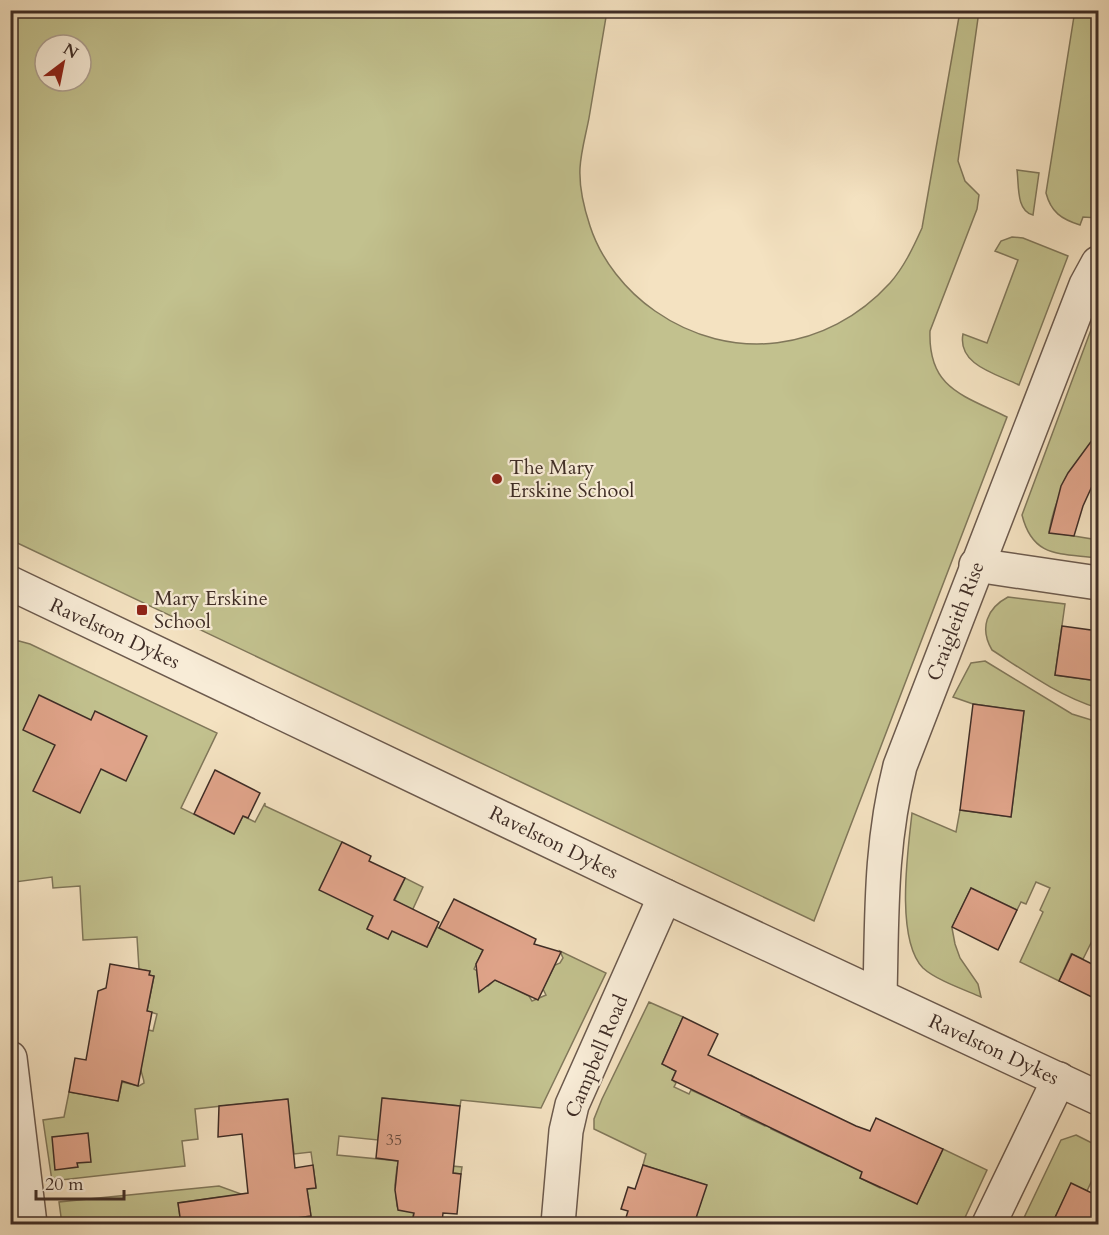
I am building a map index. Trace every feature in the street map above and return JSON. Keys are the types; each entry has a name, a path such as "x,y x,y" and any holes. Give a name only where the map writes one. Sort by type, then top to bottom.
{"street":[{"name":"Craigleith Rise","path":"880,995 883,867 887,823 900,766 1086,285 1098,263"},
{"path":"976,565 1098,583"},
{"name":"Ravelston Dykes","path":"10,583 665,896 1098,1098"},
{"name":"Campbell Road","path":"558,1224 566,1131 572,1105 665,896"},
{"path":"10,1058 30,1224"},
{"path":"989,1224 1059,1079"}],"shaded area":[{"path":"1075,10 1098,11 1098,218 1083,217 1080,225 1058,214 1046,193"},
{"name":"The Mary Erskine School","path":"10,11 607,11 580,168 582,197 595,239 616,274 634,294 655,311 684,328 715,339 746,344 777,343 808,336 837,324 865,306 890,283 900,270 922,228 960,11 979,11 958,161 965,181 979,195 977,209 930,331 931,350 935,365 951,387 962,395 1007,417 814,921 11,540"},
{"path":"1017,170 1039,173 1033,215 1028,213 1021,203"},
{"path":"1012,237 1023,238 1068,256 1019,385 972,361 963,345 963,334 987,343 1018,260 995,251 1001,241"},
{"path":"1098,311 1098,450 1092,444 1070,476 1055,506 1049,532 1098,540 1098,558 1061,554 1041,547 1033,540 1022,515"},
{"path":"1008,597 1065,604 1055,675 1098,681 1098,708 1056,690 992,650 986,634 987,619 995,607"},
{"path":"19,641 30,644 217,733 181,808 234,834 243,816 255,822 265,803 265,806 342,842 373,916 367,929 388,939 392,906 405,878 423,887 401,935 427,947 437,927 483,950 474,969 477,971 478,981 488,986 495,980 529,996 532,1001 546,995 543,989 555,965 563,958 560,951 606,973 541,1108 461,1100 460,1106 383,1098 378,1140 339,1136 337,1155 462,1167 461,1174 397,1167 395,1185 397,1206 414,1210 412,1224 260,1224 311,1216 307,1189 316,1187 311,1152 294,1154 287,1099 195,1109 198,1139 182,1141 185,1166 52,1181 43,1120 64,1117 69,1092 118,1101 122,1082 139,1086 144,1083 141,1069 144,1029 153,1031 157,1014 147,1011 154,976 149,975 150,971 139,969 137,937 83,940 80,886 53,888 52,877 15,882 10,853 10,642"},
{"path":"985,661 1072,714 1098,722 1098,944 1092,941 1083,959 1071,954 1059,981 1020,962 1043,912 1040,910 1050,888 1036,882 1026,904 1021,902 1017,910 971,888 952,928 960,958 978,984 981,997 943,981 923,968 914,955 906,916 906,871 912,813 956,832 960,810 1011,817 1024,711 973,704 953,697 971,663"},
{"path":"649,1002 683,1017 662,1064 676,1071 672,1080 676,1083 674,1087 689,1094 691,1090 735,1110 751,1075 758,1079 741,1115 765,1126 779,1097 785,1099 771,1129 828,1156 874,1147 860,1178 880,1188 888,1172 917,1204 943,1149 987,1170 962,1224 694,1224 706,1185 643,1165 646,1154 594,1129 594,1119 602,1099"},
{"path":"1076,1135 1098,1146 1098,1167 1087,1191 1071,1184 1052,1224 1021,1224 1061,1140"},
{"path":"219,1186 255,1199 260,1224 225,1224 220,1197 178,1203 181,1224 62,1224 59,1202"}],"building":[{"path":"1098,432 1098,473 1083,506 1074,536 1049,533 1061,486"},
{"path":"1062,626 1098,631 1098,681 1055,675"},
{"path":"39,695 91,720 95,711 147,736 126,781 101,769 80,813 33,791 55,745 23,730"},
{"path":"973,704 1024,711 1011,817 960,810"},
{"path":"215,770 260,793 248,818 243,816 234,834 194,814"},
{"path":"342,842 371,856 369,861 405,878 394,900 439,922 427,947 392,931 388,939 367,929 373,916 319,890"},
{"path":"971,888 1017,910 998,950 952,927"},
{"path":"454,899 536,939 534,944 561,952 538,1000 495,980 479,992 476,964 483,950 439,928"},
{"path":"1072,954 1098,967 1098,1000 1059,981"},
{"path":"110,964 150,971 149,975 154,976 147,1011 152,1012 138,1086 122,1081 118,1101 69,1092 75,1058 86,1060 98,991 106,988"},
{"path":"683,1017 718,1034 708,1055 856,1126 870,1131 876,1118 943,1149 917,1204 860,1178 862,1172 672,1080 676,1071 662,1064"},
{"path":"382,1098 460,1106 453,1173 461,1174 457,1214 443,1213 442,1222 413,1218 414,1213 398,1210 395,1190 398,1161 376,1158"},
{"path":"288,1099 295,1168 313,1165 316,1188 307,1189 311,1216 253,1224 181,1224 178,1203 248,1193 242,1134 218,1137 219,1106"},
{"path":"88,1133 91,1162 77,1163 78,1167 55,1170 52,1137"},
{"path":"643,1165 707,1185 694,1224 624,1224 628,1211 621,1209 628,1187 635,1189"},
{"path":"1071,1183 1098,1196 1098,1224 1052,1224"}],"place":[{"name":"The Mary Erskine School","path":"497,479"},
{"name":"Mary Erskine School","path":"142,610"}]}
